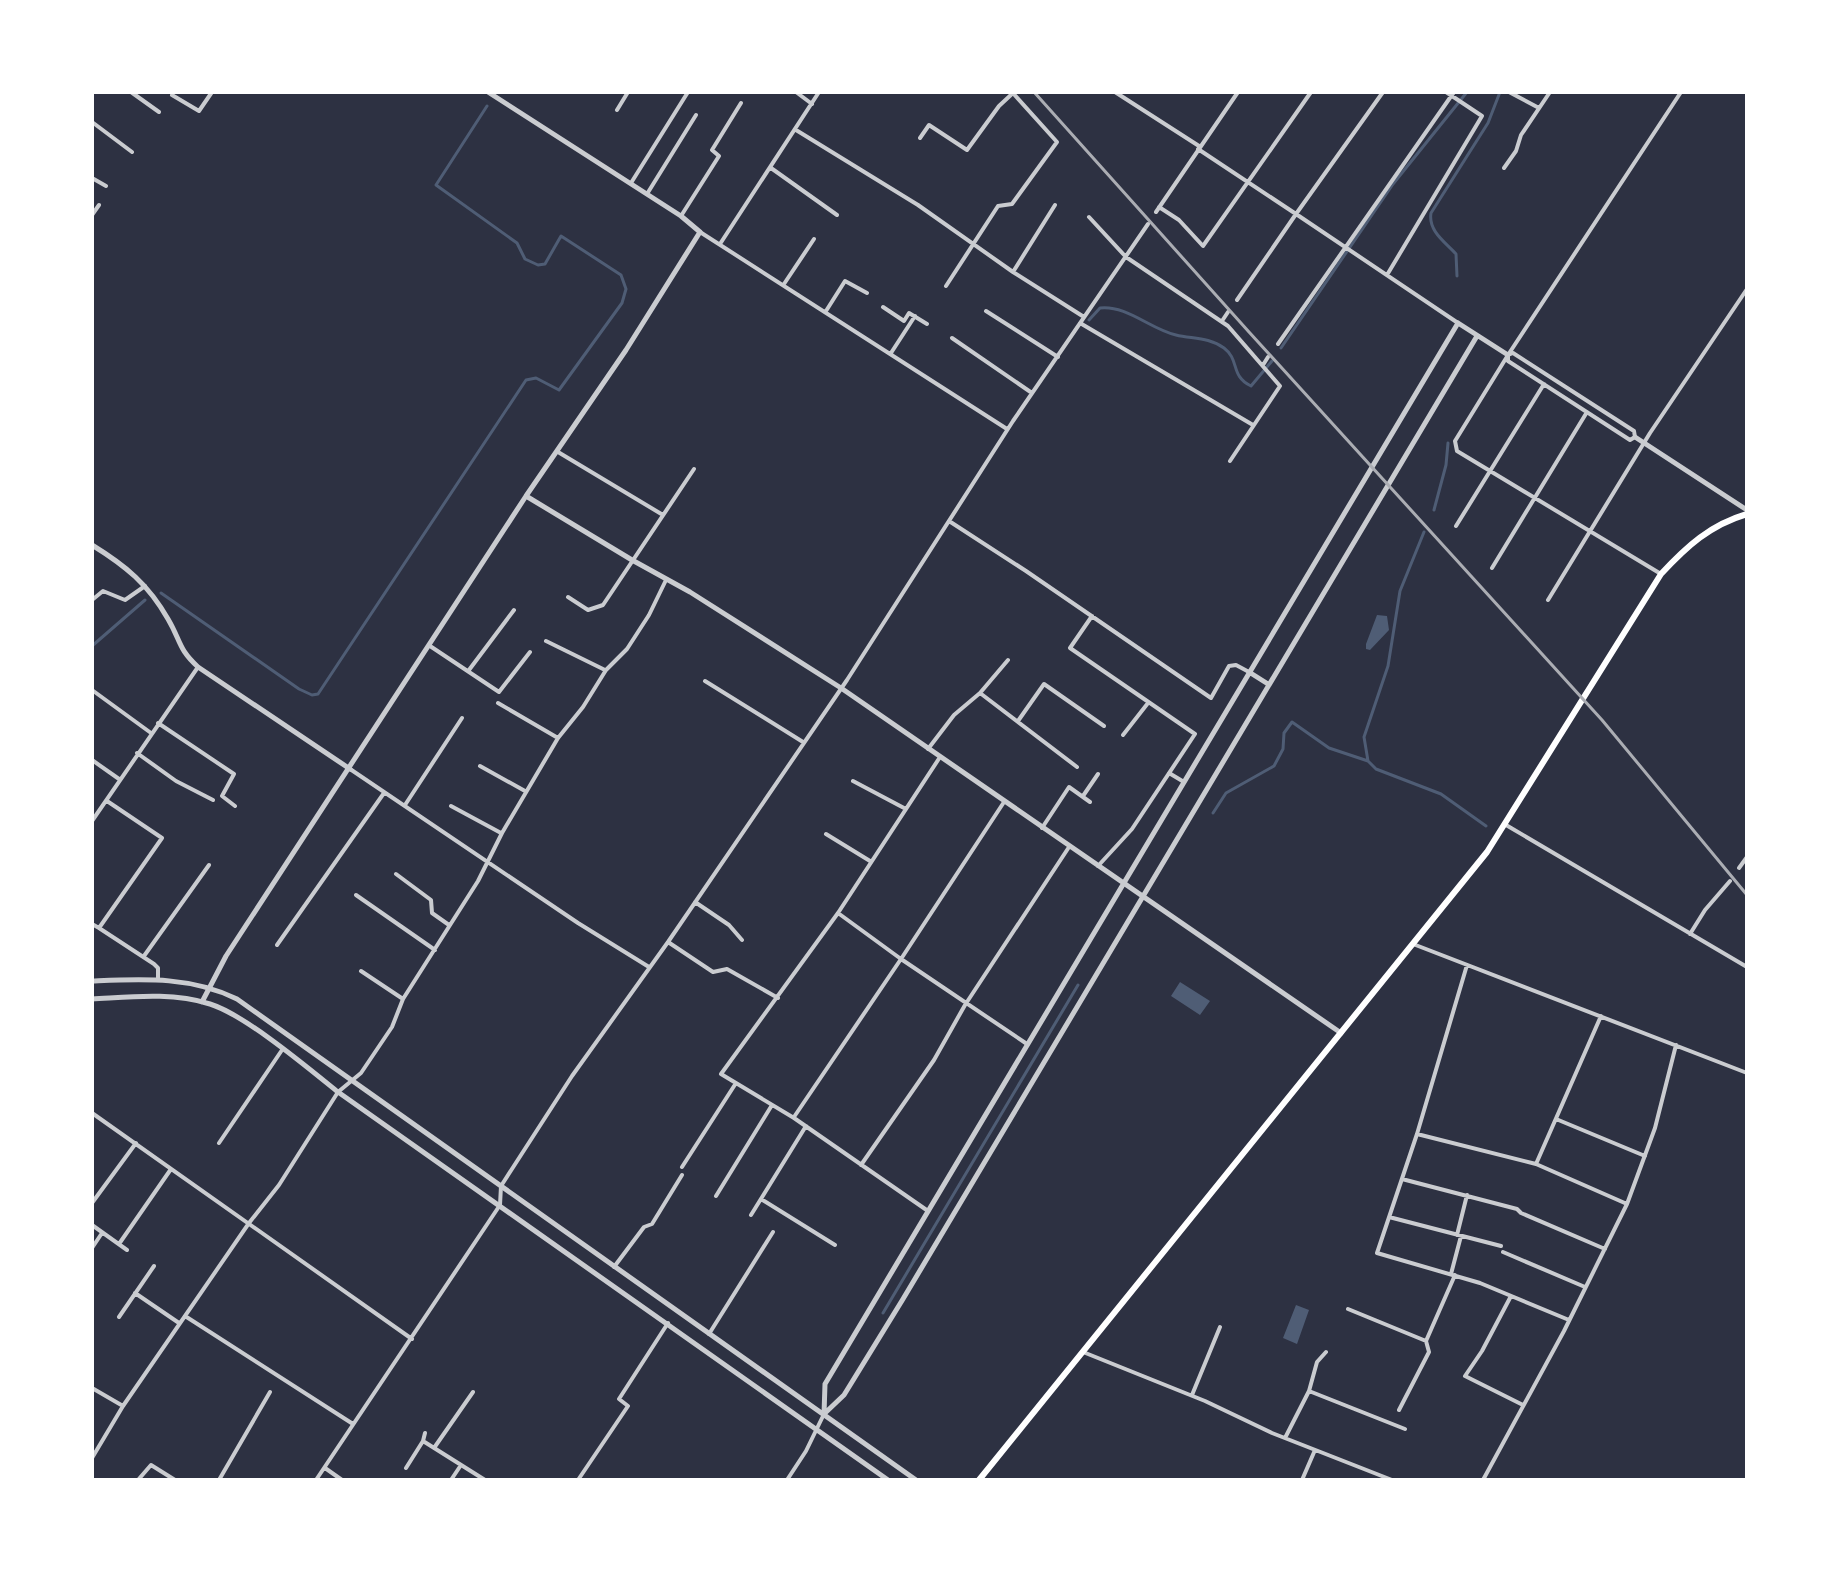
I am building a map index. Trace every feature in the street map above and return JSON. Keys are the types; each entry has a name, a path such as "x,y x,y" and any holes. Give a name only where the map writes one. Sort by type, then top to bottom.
{"main road":[{"path":"979,1480 1506,825 1661,574 1684,549 1706,532 1747,512"}],"street":[{"path":"131,92 159,112"},
{"path":"174,92 172,95 199,111 212,92"},
{"path":"488,92 1008,430"},
{"path":"617,110 628,92"},
{"path":"631,183 688,92"},
{"path":"796,92 812,104"},
{"path":"720,244 819,92"},
{"path":"920,138 929,125 967,150 1012,92 1057,142 1012,204 998,206 946,286"},
{"path":"1115,92 1477,336 1508,355 1513,353 1634,431 1635,437 1747,512"},
{"path":"1238,92 1157,210 1179,220 1203,246 1311,92"},
{"path":"1237,300 1383,92"},
{"path":"1509,92 1539,108"},
{"path":"1504,168 1550,92"},
{"path":"1661,574 1457,451 1455,441 1681,92"},
{"path":"1278,344 1450,93 1482,116 1387,275"},
{"path":"681,216 719,156 712,150 741,103"},
{"path":"647,194 696,115"},
{"path":"92,122 132,152"},
{"path":"796,130 918,205 1013,272 1084,317"},
{"path":"771,168 837,215"},
{"path":"92,178 106,186"},
{"path":"92,215 99,205"},
{"path":"1013,272 1055,205"},
{"path":"1089,217 1126,257 1222,321 1280,386 1230,461"},
{"path":"316,1480 500,1205 501,1186 572,1076 668,942 841,688 1032,393 1148,224"},
{"path":"202,1002 226,956 700,232"},
{"path":"784,284 814,239"},
{"path":"826,311 845,281 867,293"},
{"path":"1548,600 1644,443 1747,289"},
{"path":"883,307 904,321 909,313 927,324"},
{"path":"986,311 1058,357"},
{"path":"1222,321 1228,312"},
{"path":"891,353 915,316"},
{"path":"1080,323 1253,425"},
{"path":"824,1414 825,1384 1458,323"},
{"path":"787,1480 824,1414 844,1395 1477,336"},
{"path":"952,338 1032,393"},
{"path":"1508,355 1508,361 1630,440 1635,437"},
{"path":"1265,368 1268,357"},
{"path":"1456,526 1544,384"},
{"path":"1492,568 1587,412"},
{"path":"558,452 663,515"},
{"path":"568,597 588,610 603,605 694,469"},
{"path":"526,496 690,592 841,688 1341,1033"},
{"path":"949,521 1211,698 1229,666 1236,665 1268,684"},
{"path":"92,545 133,572 170,622 183,654 198,667 578,923 649,967"},
{"path":"92,1458 123,1406 249,1223 279,1185 338,1092 352,1082 392,1027 403,999 489,861 525,791 606,670 627,649 649,615 666,580"},
{"path":"92,600 103,591 125,600 145,586"},
{"path":"469,670 514,610"},
{"path":"1092,616 1070,648 1195,734 1132,829 1098,866"},
{"path":"546,641 606,670"},
{"path":"430,646 499,692 530,652"},
{"path":"928,749 954,715 980,693 1008,660"},
{"path":"93,818 198,667"},
{"path":"705,681 803,742"},
{"path":"1018,721 1044,684 1104,726"},
{"path":"92,690 151,733"},
{"path":"980,693 1077,767"},
{"path":"498,703 558,738"},
{"path":"1123,735 1148,703"},
{"path":"405,805 462,718"},
{"path":"158,723 234,774 222,796 235,806"},
{"path":"137,753 176,781 213,800"},
{"path":"928,1211 794,1118 721,1074 838,913 940,757"},
{"path":"92,760 120,779"},
{"path":"480,766 525,791"},
{"path":"1169,773 1184,782"},
{"path":"1083,796 1098,774"},
{"path":"853,781 905,808"},
{"path":"1042,828 1069,787 1090,802"},
{"path":"277,945 384,793"},
{"path":"99,928 162,838 106,801"},
{"path":"794,1118 1004,802"},
{"path":"451,806 502,833"},
{"path":"1506,825 1747,967"},
{"path":"826,834 870,861"},
{"path":"861,1165 934,1060 965,1005 1069,847"},
{"path":"1743,867 1747,857"},
{"path":"144,956 209,865"},
{"path":"396,874 431,900 432,913 449,925"},
{"path":"1690,934 1705,910 1730,881"},
{"path":"356,895 435,950"},
{"path":"694,902 729,925 742,940"},
{"path":"838,913 965,1005 1027,1044"},
{"path":"92,924 144,956 158,968 158,979"},
{"path":"668,942 713,972 727,969 778,998"},
{"path":"1413,944 1747,1073"},
{"path":"1467,965 1417,1134 1377,1253 1453,1274 1569,1320"},
{"path":"361,971 403,999"},
{"path":"92,981 158,979 210,987 251,1007 352,1082 916,1480"},
{"path":"92,999 156,996 202,1002 230,1015 888,1480"},
{"path":"1536,1164 1601,1016"},
{"path":"1483,1480 1627,1204 1645,1156 1676,1045"},
{"path":"219,1143 282,1050"},
{"path":"682,1167 736,1083"},
{"path":"716,1196 772,1105"},
{"path":"92,1113 412,1339"},
{"path":"1556,1119 1645,1156"},
{"path":"751,1215 806,1126"},
{"path":"1417,1134 1536,1164 1627,1204"},
{"path":"92,1203 136,1143"},
{"path":"119,1244 171,1169"},
{"path":"614,1267 644,1227 652,1224 682,1175"},
{"path":"1402,1179 1517,1209 1605,1249"},
{"path":"1399,1410 1429,1352 1426,1341 1453,1274 1467,1195"},
{"path":"761,1199 835,1245"},
{"path":"1389,1217 1502,1249 1585,1287"},
{"path":"92,1225 127,1250"},
{"path":"709,1334 773,1232"},
{"path":"92,1248 102,1233"},
{"path":"119,1317 154,1266"},
{"path":"135,1293 179,1323"},
{"path":"1511,1296 1465,1376 1523,1405"},
{"path":"1348,1309 1426,1341"},
{"path":"185,1316 353,1424"},
{"path":"578,1480 628,1406 619,1399 668,1323"},
{"path":"1192,1396 1220,1327"},
{"path":"1083,1352 1392,1480"},
{"path":"1285,1438 1309,1391 1317,1362 1326,1352"},
{"path":"92,1388 123,1406"},
{"path":"1309,1391 1405,1429"},
{"path":"219,1480 270,1392"},
{"path":"434,1448 473,1392"},
{"path":"406,1468 425,1433"},
{"path":"423,1441 485,1480"},
{"path":"1302,1480 1315,1450"},
{"path":"138,1480 151,1465 175,1480"},
{"path":"451,1480 461,1465"},
{"path":"325,1468 342,1480"}],"water":[{"path":"1377,615 1387,616 1389,630 1370,650 1366,649 1366,644"},
{"path":"1180,982 1210,1001 1200,1015 1171,996"},
{"path":"1296,1305 1309,1310 1297,1344 1283,1338"}],"waterway":[{"path":"1281,348 1393,184 1467,92"},
{"path":"1457,276 1456,254 1435,231 1431,213 1488,123 1500,92"},
{"path":"161,593 299,689 312,695 318,694 526,380 536,378 559,390 622,303 626,289 621,275 561,236 545,264 538,265 525,259 517,243 436,185 487,106"},
{"path":"1089,320 1100,308 1110,308 1166,332 1212,342 1229,353 1240,378 1251,386 1272,361"},
{"path":"1434,510 1446,465 1448,443"},
{"path":"1368,761 1364,737 1388,666 1400,591 1424,532"},
{"path":"92,646 145,600"},
{"path":"1213,813 1226,793 1274,766 1283,749 1284,733 1292,722 1329,748 1368,761 1376,769 1441,794 1486,826"},
{"path":"883,1313 1078,985"}],"railway":[{"path":"1034,92 1602,720 1747,895"}]}
